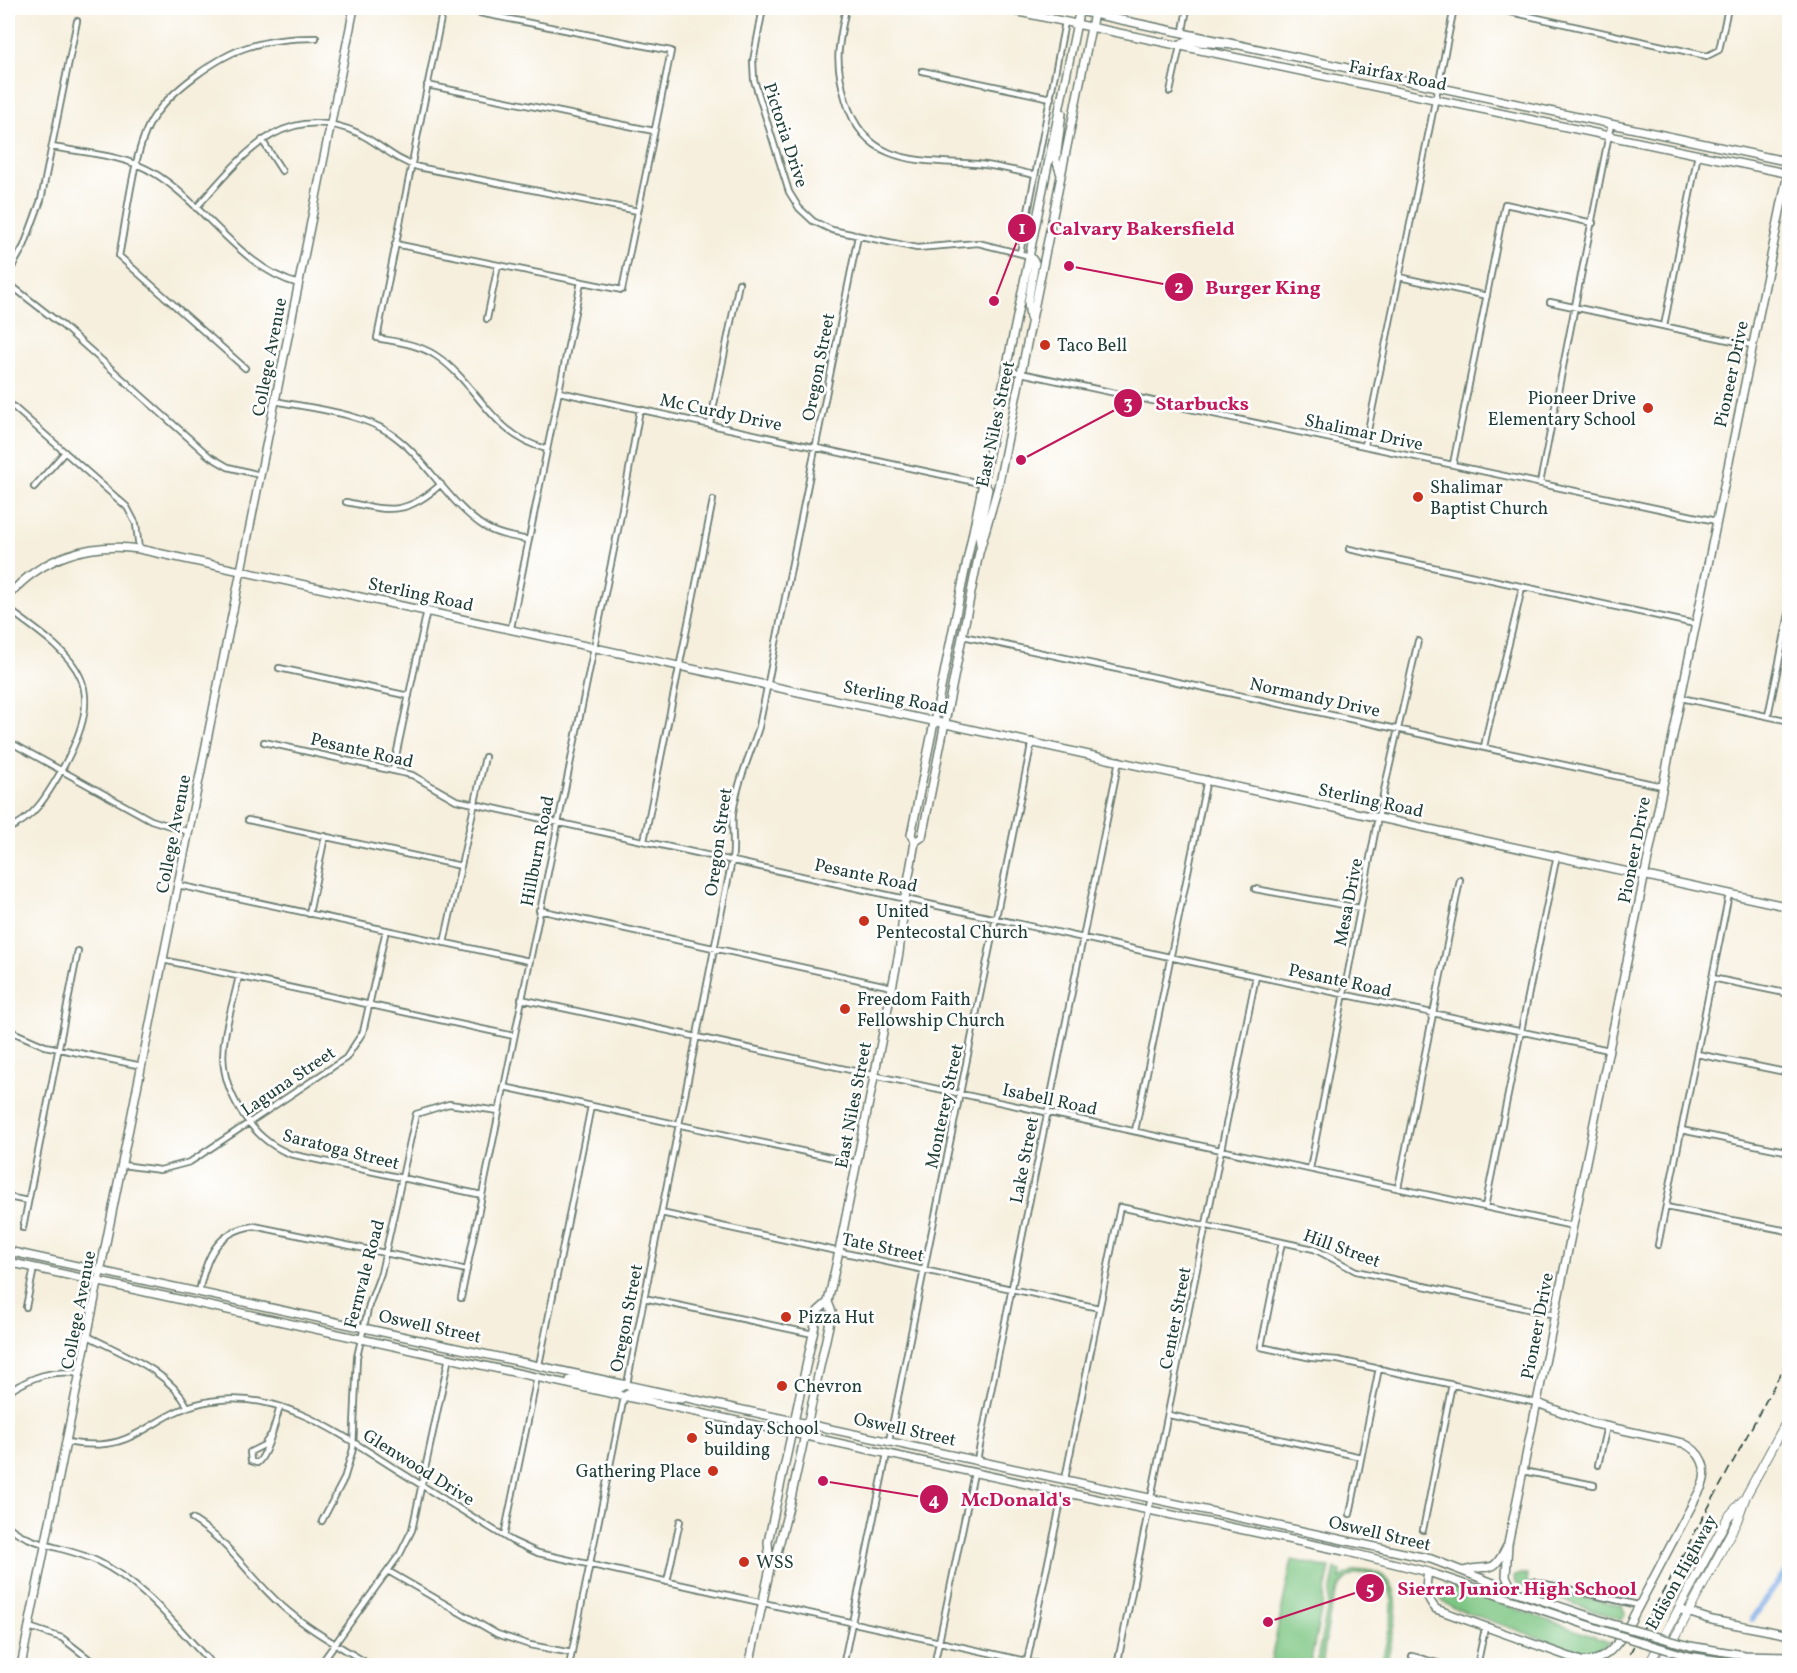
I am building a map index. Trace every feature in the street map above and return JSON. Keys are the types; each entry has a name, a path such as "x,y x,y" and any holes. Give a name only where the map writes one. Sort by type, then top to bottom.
{"main road":[{"name":"College Avenue","path":"21,1665 354,8"},
{"name":"Fairfax Road","path":"1000,8 1077,26 1436,97 1788,174"},
{"name":"Fairfax Road","path":"1065,8 1095,11 1183,32 1790,162"},
{"name":"East Niles Street","path":"749,1665 770,1568 780,1545 832,1312 828,1302 892,987 915,842 911,835 1080,9"},
{"name":"East Niles Street","path":"915,842 922,837 981,547 998,487 1095,11"},
{"path":"1180,46 1186,41 1229,46 1243,44"},
{"path":"1061,102 1062,125 1056,160 1061,175"},
{"name":"Pioneer Drive","path":"1514,1592 1506,1576 1508,1544 1790,162"},
{"path":"1030,256 1035,263 1028,302 1030,327"},
{"path":"981,547 979,533 988,489 984,484"},
{"name":"Sterling Road","path":"8,596 29,574 67,554 109,546 139,549 1790,907"},
{"path":"963,636 959,632 959,620 964,579"},
{"name":"Oswell Street","path":"8,1251 1431,1559 1514,1592 1690,1646 1744,1655 1790,1656"},
{"name":"Oswell Street","path":"8,1262 974,1473 1151,1509 1428,1572 1688,1656 1756,1665"},
{"name":"East Niles Street","path":"770,1568 768,1542 818,1311 828,1302"},
{"path":"559,1381 575,1380 618,1389 627,1384"},
{"path":"624,1397 630,1392 671,1400 692,1399"},
{"path":"1428,1572 1426,1586 1428,1600 1436,1609 1485,1628 1590,1661 1607,1654 1624,1634 1701,1488 1705,1477 1703,1462 1690,1446 1578,1419 1537,1403"},
{"name":"Edison Highway","path":"1660,1665 1737,1521 1746,1496 1790,1415"},
{"name":"Edison Highway","path":"1648,1665 1728,1517 1746,1496"},
{"name":"Pioneer Drive","path":"1462,1571 1474,1568 1493,1568 1497,1565 1508,1544"},
{"path":"1678,1609 1688,1614 1790,1635"}],"street":[{"path":"443,8 377,338 420,347 437,356 508,431 525,442 547,449"},
{"path":"395,244 622,290 671,51 454,8"},
{"path":"492,15 494,8"},
{"name":"Pictoria Drive","path":"763,8 753,70 789,192 799,208 813,221 832,230 858,236 917,248 936,248 967,243 1030,256"},
{"path":"846,8 837,56 838,76 851,118 868,140 885,152 920,161 991,166 1035,175"},
{"path":"1183,32 1188,8"},
{"path":"1365,446 1454,8"},
{"path":"1493,8 1707,56 1719,50 1728,8"},
{"path":"8,274 24,246 35,219 77,21"},
{"path":"1020,253 1065,22"},
{"path":"245,368 119,256 138,165 153,118 176,92 211,66 246,47 282,39 316,38"},
{"path":"1170,92 1180,46"},
{"path":"922,71 1051,98"},
{"path":"427,85 654,131"},
{"path":"1540,483 1612,123"},
{"path":"196,208 247,152 262,140 294,126 331,126 360,134 389,154 411,165 638,211"},
{"path":"262,140 282,171"},
{"path":"52,147 138,165 163,178 268,271 299,284"},
{"path":"1664,326 1698,154"},
{"path":"1453,464 1506,204 1593,223"},
{"name":"Oregon Street","path":"627,1384 732,860 735,802 743,769 759,726 858,236"},
{"path":"487,319 498,265"},
{"path":"1399,277 1487,296"},
{"path":"511,628 581,282"},
{"path":"8,283 63,326 208,456 228,467 261,475"},
{"path":"710,424 739,283"},
{"path":"1550,302 1752,345"},
{"name":"Shalimar Drive","path":"1007,370 1716,521"},
{"name":"Mc Curdy Drive","path":"559,392 984,484"},
{"path":"8,402 127,507 136,524 139,549"},
{"path":"275,402 352,417 377,426 408,447 441,484 485,527 505,535 529,540"},
{"name":"Hillburn Road","path":"461,1298 592,646 620,520 640,409"},
{"path":"34,487 66,452"},
{"path":"346,502 399,510 424,499 441,484"},
{"path":"644,841 713,500"},
{"path":"1349,549 1695,624"},
{"path":"1484,747 1497,682 1508,657 1522,587"},
{"path":"8,609 63,650 81,678 85,701 84,722 77,742 61,771 39,807 25,820 8,829"},
{"path":"1768,716 1790,609"},
{"path":"393,770 427,610"},
{"name":"Normandy Drive","path":"963,636 1662,786"},
{"name":"Mesa Drive","path":"1310,1169 1378,817 1418,641"},
{"path":"279,668 409,696"},
{"path":"1680,698 1790,721"},
{"path":"8,741 158,824 189,832"},
{"name":"Monterey Street","path":"889,1441 1032,741"},
{"name":"Pesante Road","path":"264,742 393,770 420,778 448,797 474,804 1083,936 1256,976 1609,1050"},
{"path":"444,943 485,757"},
{"name":"Lake Street","path":"977,1460 1119,760"},
{"path":"1135,1131 1207,779"},
{"path":"248,820 461,866"},
{"path":"309,914 326,836"},
{"path":"1485,1207 1557,855"},
{"path":"1398,1188 1460,880"},
{"path":"178,885 529,961"},
{"path":"1255,889 1360,908"},
{"path":"1658,1245 1729,894"},
{"path":"539,910 892,987"},
{"name":"Laguna Street","path":"122,1165 150,1170 180,1166 346,1058 363,1032 386,930"},
{"path":"23,1228 78,951"},
{"path":"163,960 514,1036"},
{"name":"Saratoga Street","path":"238,976 222,1061 225,1083 249,1123 264,1140 290,1154 482,1195"},
{"name":"Center Street","path":"1117,1665 1151,1509 1256,976"},
{"path":"1712,978 1790,994"},
{"name":"Isabell Road","path":"521,999 1573,1226"},
{"path":"8,1030 28,1040 58,1049 142,1066"},
{"path":"1697,1054 1790,1073"},
{"path":"504,1087 857,1163"},
{"name":"Fernvale Road","path":"322,1521 344,1479 354,1443 356,1368 361,1338 386,1252 416,1114 449,1104 499,1111"},
{"path":"539,1365 591,1106"},
{"path":"1681,1130 1790,1152"},
{"path":"8,1197 28,1201"},
{"name":"Hill Street","path":"1099,1308 1120,1207 1322,1251 1356,1271 1555,1314"},
{"path":"1666,1207 1789,1230"},
{"name":"Tate Street","path":"661,1213 1099,1308"},
{"path":"199,1292 205,1264 214,1247 228,1234 246,1227 263,1226 467,1270"},
{"path":"1282,1242 1261,1347 1379,1368 1537,1403"},
{"path":"26,1306 34,1268"},
{"path":"644,1298 813,1334"},
{"path":"1065,1479 1099,1308"},
{"path":"88,1336 161,1374 175,1388 188,1407"},
{"path":"319,1665 388,1571 412,1530 449,1357"},
{"path":"1350,1514 1379,1368"},
{"path":"8,1392 39,1375 58,1372 80,1374"},
{"path":"504,1536 537,1377"},
{"path":"1423,1530 1452,1384"},
{"path":"569,1665 624,1397"},
{"name":"Glenwood Drive","path":"66,1443 97,1446 121,1443 188,1407 232,1399 253,1400 307,1417 354,1443 504,1536 538,1553 1026,1663 1048,1665"},
{"path":"270,1436 264,1444 250,1452 251,1461 257,1463 262,1460 280,1407"},
{"path":"1169,1415 1361,1457"},
{"path":"1598,1465 1606,1426"},
{"path":"843,1665 887,1454"},
{"path":"1523,1471 1594,1485"},
{"path":"934,1665 974,1473"},
{"path":"1026,1663 1063,1492"},
{"path":"192,1519 231,1549 281,1606 336,1644 372,1665"},
{"path":"667,1582 680,1521"},
{"path":"8,1526 24,1538 80,1554 126,1578 155,1602 214,1665"},
{"path":"388,1571 465,1618 497,1634 530,1645 572,1653"},
{"path":"1532,1581 1638,1605"},
{"path":"29,1627 62,1638 98,1665"},
{"path":"1477,1665 1485,1628"},
{"path":"1412,1656 1449,1665"}],"green space":[{"path":"1292,1560 1330,1568 1310,1665 1270,1665"},
{"path":"1335,1569 1341,1571 1340,1579 1357,1571 1375,1572 1386,1578 1393,1588 1396,1613 1386,1665 1381,1665 1390,1626 1391,1597 1388,1586 1379,1577 1366,1573 1351,1577 1339,1588 1330,1615 1322,1665 1316,1665"},
{"path":"1528,1575 1527,1584 1622,1606 1625,1613 1621,1620 1516,1584 1514,1576"},
{"path":"1457,1588 1609,1642 1594,1653 1579,1652 1454,1608 1444,1603 1437,1594 1438,1589"}],"waterway":[{"path":"1752,1619 1790,1565"}],"railway":[{"path":"1623,1666 1790,1356"}],"place":[{"name":"Burger King","path":"1069,266"},
{"name":"Calvary Bakersfield","path":"994,301"},
{"name":"Taco Bell","path":"1045,345"},
{"name":"Pioneer Drive Elementary School","path":"1648,408"},
{"name":"Starbucks","path":"1021,460"},
{"name":"Shalimar Baptist Church","path":"1418,497"},
{"name":"United Pentecostal Church","path":"864,921"},
{"name":"Freedom Faith Fellowship Church","path":"845,1009"},
{"name":"Pizza Hut","path":"786,1317"},
{"name":"Chevron","path":"782,1386"},
{"name":"Sunday School building","path":"692,1438"},
{"name":"Gathering Place","path":"713,1471"},
{"name":"McDonald's","path":"823,1481"},
{"name":"WSS","path":"744,1562"},
{"name":"Sierra Junior High School","path":"1268,1622"}]}
